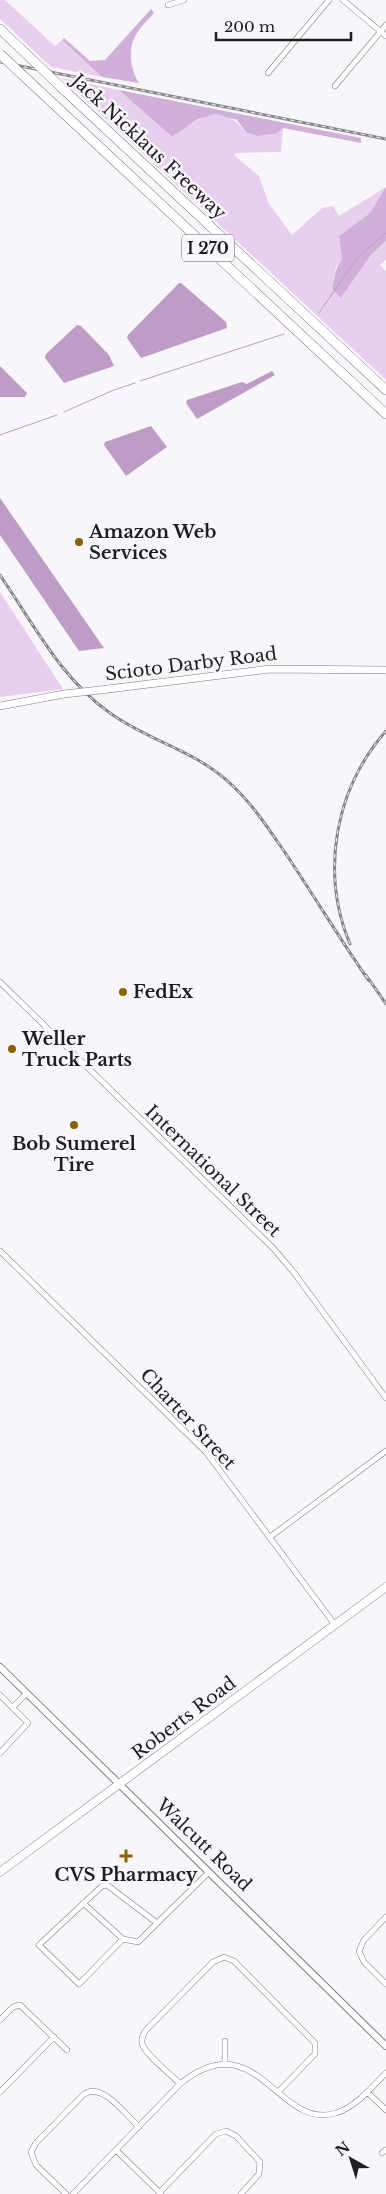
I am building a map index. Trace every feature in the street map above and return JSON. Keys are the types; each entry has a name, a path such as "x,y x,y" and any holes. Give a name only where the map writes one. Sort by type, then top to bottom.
{"highway":[{"name":"Jack Nicklaus Freeway","path":"0,30 386,390"},
{"name":"Jack Nicklaus Freeway","path":"0,54 386,414"}],"main road":[{"name":"Scioto Darby Road","path":"0,706 64,694 270,669 386,670"},
{"name":"Roberts Road","path":"0,1872 386,1587"}],"street":[{"path":"168,5 184,0"},
{"path":"268,73 329,0"},
{"path":"343,0 386,36"},
{"path":"334,86 386,25"},
{"name":"International Street","path":"0,982 274,1249 386,1398"},
{"name":"Charter Street","path":"0,1251 206,1452 335,1625"},
{"path":"270,1537 386,1451"},
{"name":"Walcutt Road","path":"0,1667 386,2046"},
{"path":"14,1708 27,1693"},
{"path":"0,1695 28,1723 0,1753"},
{"path":"84,1903 123,1939 138,1942 210,1872"},
{"path":"123,1939 79,1984 39,1945 102,1886 107,1885 157,1924"},
{"path":"386,1917 364,1940 359,1951 364,1962 386,1984"},
{"path":"180,2084 147,2051 143,2044 143,2036 148,2028 213,1962 224,1957 234,1961 315,2043 314,2054 278,2092"},
{"path":"0,2020 13,2007 20,2005 68,2050"},
{"path":"0,2092 54,2037"},
{"path":"225,2041 225,2066"},
{"path":"73,2194 180,2084 201,2070 225,2066 250,2071 259,2076 297,2108 309,2113 321,2114 335,2113 347,2108 386,2073"},
{"path":"66,2194 36,2165 31,2155 36,2143 83,2095 91,2090 105,2094 138,2128"},
{"path":"367,2092 386,2110"},
{"path":"116,2150 160,2193 216,2134 230,2132 256,2156 261,2166 259,2174 241,2194"}],"shaded area":[{"path":"0,0 5,0 55,46 62,40 102,77 51,67 0,19"},
{"path":"151,9 154,13 138,32 132,46 132,66 139,83 102,77 62,40 64,38 90,61 105,60"},
{"path":"62,78 119,90 172,137 191,124 210,115 228,117 237,122 246,132 283,128 281,152 236,153 234,155 259,176 269,204 292,235 322,208 333,206 339,216 386,187 370,213 339,236 342,259 336,267 332,288 342,297 371,255 386,241 386,260 380,265 386,271 386,380"},
{"path":"119,90 361,138 361,143 283,128 277,133 257,136 246,132 237,120 216,114 198,119 172,137"},
{"path":"386,187 386,241 371,255 341,298 332,289 337,269 342,259 339,236 370,213"},
{"path":"179,283 226,322 227,328 141,358 127,338 128,335"},
{"path":"77,325 81,326 109,355 114,366 64,383 45,358 46,354"},
{"path":"0,366 27,393 25,397 0,397"},
{"path":"272,371 275,375 197,419 186,403 187,400 242,382 247,384"},
{"path":"151,426 167,447 126,476 104,445 105,442"},
{"path":"0,498 104,648 79,651 0,535"},
{"path":"0,592 63,689 0,697"}],"waterway":[{"path":"319,313 357,258 386,233"},
{"path":"140,381 284,334"},
{"path":"64,412 135,383"},
{"path":"0,435 57,415"}],"railway":[{"path":"0,62 386,139"},
{"path":"0,575 62,667 93,699 125,723 204,763 241,794 286,854 369,981"},
{"path":"350,944 341,917 336,889 335,860 338,832 344,805 355,779 369,754 386,731"},
{"path":"366,975 386,1004"}],"place":[{"name":"Amazon Web Services","path":"79,542"},
{"name":"FedEx","path":"123,992"},
{"name":"Weller Truck Parts","path":"12,1049"},
{"name":"Bob Sumerel Tire","path":"74,1125"},
{"name":"CVS Pharmacy","path":"126,1856"}]}
